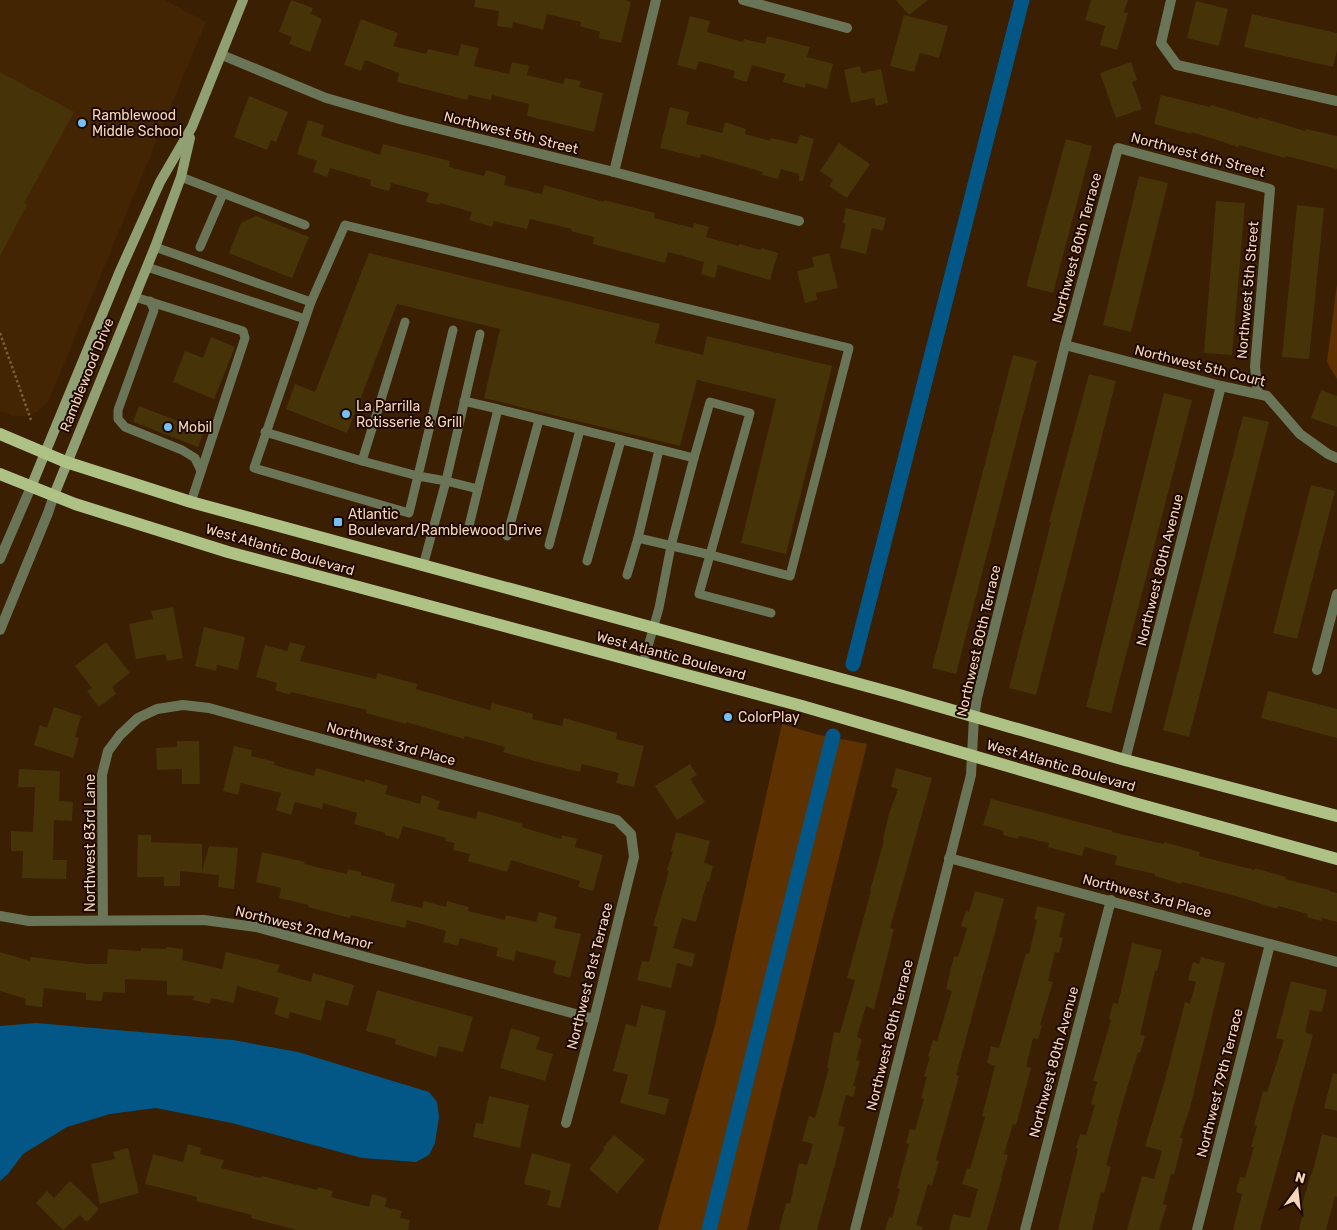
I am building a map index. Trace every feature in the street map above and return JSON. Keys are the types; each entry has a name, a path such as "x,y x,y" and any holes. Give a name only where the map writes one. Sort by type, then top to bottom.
{"main road":[{"name":"West Atlantic Boulevard","path":"0,434 66,462 192,502 896,694 1125,760 1337,816"},
{"name":"West Atlantic Boulevard","path":"0,474 75,504 228,552 802,706 1143,806 1337,859"}],"street":[{"name":"Ramblewood Drive","path":"0,559 128,253 160,182 192,127 222,55 242,0"},
{"path":"614,172 656,0"},
{"path":"743,0 847,28"},
{"path":"1171,0 1161,43 1177,65 1337,101"},
{"name":"Northwest 5th Street","path":"222,55 326,98 393,118 614,172 799,221"},
{"name":"Ramblewood Drive","path":"0,630 48,513 66,462 155,247 181,177 192,127"},
{"name":"Northwest 6th Street","path":"1118,148 1270,189"},
{"name":"Northwest 80th Terrace","path":"856,1230 971,775 974,717 1065,345 1118,148"},
{"name":"Northwest 5th Street","path":"1258,394 1255,367 1270,189"},
{"name":"Northwest 5th Court","path":"1065,345 1221,386 1267,396 1300,434 1328,454 1337,458"},
{"name":"Northwest 80th Avenue","path":"1125,760 1221,386"},
{"path":"1316,670 1337,594"},
{"name":"Northwest 3rd Place","path":"138,718 157,709 183,705 209,708 617,820 631,834"},
{"name":"Northwest 83rd Lane","path":"103,920 102,776 108,751 120,735 138,718"},
{"name":"Northwest 81st Terrace","path":"566,1123 634,857 631,834"},
{"name":"Northwest 3rd Place","path":"949,858 1337,962"},
{"name":"Northwest 80th Avenue","path":"1025,1230 1111,900"},
{"name":"Northwest 2nd Manor","path":"0,916 29,921 204,920 256,928 594,1019"},
{"name":"Northwest 79th Terrace","path":"1197,1230 1270,944"}],"lane":[{"path":"181,177 305,225"},
{"path":"200,247 223,194"},
{"path":"453,330 409,513 254,468 311,302 345,225 850,348 790,576 638,538"},
{"path":"155,247 311,302"},
{"path":"147,267 305,319"},
{"path":"135,297 243,331 245,338 192,502"},
{"path":"150,301 154,310 118,410 118,419 125,427 182,450 195,458 201,471"},
{"path":"362,461 406,322"},
{"path":"423,566 446,482 480,334"},
{"path":"464,401 694,458"},
{"path":"643,664 671,546 710,402 750,414 699,594 771,613"},
{"path":"468,530 498,409"},
{"path":"507,536 539,420"},
{"path":"549,545 580,430"},
{"path":"265,432 418,476 478,489"},
{"path":"587,561 621,440"},
{"path":"627,575 659,450"}],"path":[{"path":"0,333 31,420"}],"shaded area":[{"name":"Ramblewood Middle School","path":"0,0 165,0 206,22 48,402 37,412 26,416 11,416 0,411"},
{"path":"1337,284 1337,379 1327,362"},
{"path":"782,724 815,734 867,744 747,1230 658,1230 715,1025"}],"water":[{"path":"36,1023 233,1040 298,1052 429,1092 437,1102 439,1117 435,1143 429,1155 416,1162 362,1158 232,1123 156,1108 110,1114 67,1127 23,1154 8,1174 0,1181 0,1026"}],"building":[{"path":"291,0 313,8 311,14 322,19 310,52 289,44 292,37 279,32"},
{"path":"475,0 625,0 631,2 621,43 599,38 600,32 580,26 581,22 547,14 543,30 513,22 512,28 497,26 499,11 474,7"},
{"path":"896,0 928,0 909,15"},
{"path":"1091,0 1128,0 1124,12 1128,13 1117,50 1100,45 1105,26 1085,20"},
{"path":"1196,1 1228,9 1219,46 1187,38"},
{"path":"1252,14 1337,33 1337,50 1333,67 1244,47"},
{"path":"904,15 948,26 939,58 920,53 914,72 890,66"},
{"path":"690,16 710,21 707,32 743,42 744,39 765,44 767,36 810,47 807,57 833,64 827,89 806,83 805,88 783,82 785,74 752,65 747,82 733,78 735,71 699,61 696,70 677,65"},
{"path":"361,19 398,33 393,46 426,54 428,49 458,56 461,44 479,48 474,66 509,74 512,62 529,66 527,75 563,84 565,78 581,81 579,87 603,93 594,132 527,116 529,104 492,95 491,100 469,95 467,100 397,82 399,73 365,60 361,71 344,65"},
{"path":"1131,62 1137,80 1132,82 1142,109 1116,118 1100,73"},
{"path":"860,66 862,73 881,69 888,103 876,106 874,98 851,103 844,70"},
{"path":"0,72 74,112 24,203 27,205 0,256"},
{"path":"1161,95 1210,107 1211,105 1258,119 1259,117 1305,131 1306,129 1337,136 1337,169 1286,156 1285,158 1239,145 1238,147 1192,132 1191,134 1154,124"},
{"path":"249,96 288,112 276,142 271,140 267,150 234,137"},
{"path":"670,107 689,112 686,124 722,133 725,122 746,129 745,134 770,141 771,138 797,144 800,135 814,139 803,181 799,181 799,174 781,169 778,179 762,175 763,172 701,154 700,158 660,148"},
{"path":"308,120 324,125 321,136 380,155 383,144 450,161 449,167 484,176 486,170 506,176 504,185 542,194 544,185 604,202 604,200 655,213 654,218 693,228 694,223 709,227 706,237 739,246 739,244 761,250 762,248 778,253 770,280 718,265 715,278 701,274 704,262 668,252 665,263 593,244 594,237 571,231 572,229 530,219 527,229 494,221 492,227 469,220 472,212 440,203 439,205 426,202 429,193 391,183 389,191 370,186 371,180 330,168 327,177 313,172 317,161 297,154"},
{"path":"1066,139 1092,146 1053,293 1026,286"},
{"path":"839,143 870,164 847,198 829,186 833,180 820,171"},
{"path":"1139,176 1168,183 1131,332 1103,325"},
{"path":"1216,201 1245,203 1232,355 1204,353"},
{"path":"1297,205 1324,208 1309,359 1282,357"},
{"path":"846,208 886,218 883,231 872,228 866,254 840,248 846,224 843,223"},
{"path":"256,216 309,237 292,278 229,253 241,223"},
{"path":"369,253 660,324 655,343 703,355 707,336 832,366 786,554 741,543 776,399 697,380 680,446 484,398 500,329 397,304 347,433 286,409 295,384 315,392"},
{"path":"829,253 838,288 816,293 817,300 805,303 797,271 814,267 812,257"},
{"path":"211,337 235,347 214,399 173,382 185,351 203,358"},
{"path":"1013,355 1037,361 956,674 932,668"},
{"path":"1089,374 1116,381 1036,695 1009,688 1051,522 1049,522"},
{"path":"1321,390 1337,396 1337,427 1311,418"},
{"path":"1164,393 1192,400 1111,713 1086,707"},
{"name":"Mobil","path":"139,406 204,431 198,447 133,422"},
{"path":"1243,416 1269,422 1189,737 1163,730"},
{"path":"1311,485 1335,491 1297,639 1273,633"},
{"path":"173,607 183,658 167,661 165,654 136,659 129,624 153,619 151,611"},
{"path":"204,627 245,637 238,670 217,665 216,671 195,666"},
{"path":"106,642 130,673 112,687 116,694 99,707 87,691 92,688 75,666"},
{"path":"290,642 305,646 300,661 376,679 377,673 417,684 416,689 490,710 492,703 533,714 532,719 562,726 564,718 617,733 616,739 644,746 634,787 616,783 619,773 582,764 580,772 534,761 503,752 505,747 465,736 464,739 406,722 406,724 366,713 367,710 291,692 290,695 275,690 277,683 256,677 265,645 287,651"},
{"path":"1268,691 1337,709 1337,738 1261,718"},
{"path":"54,707 81,716 75,737 79,738 73,758 34,745 40,725 47,728"},
{"path":"177,741 199,741 200,784 182,784 182,769 157,770 156,748 177,747"},
{"path":"234,746 252,750 251,756 275,762 274,765 314,776 316,768 365,782 365,779 388,786 385,794 420,804 422,795 440,801 437,809 476,819 478,811 523,824 522,827 561,839 562,835 577,839 575,847 603,855 593,891 578,887 580,881 511,860 507,872 468,861 470,854 453,850 455,843 445,841 446,838 403,826 399,839 385,835 385,833 354,824 357,813 323,803 322,809 295,802 291,815 276,810 281,793 241,783 238,795 223,791"},
{"path":"690,764 697,775 690,779 705,802 677,820 655,786"},
{"path":"896,768 932,778 890,928 894,929 874,1009 866,1006 857,1037 862,1039 856,1060 860,1061 853,1086 856,1086 853,1097 846,1095 838,1125 845,1127 817,1230 779,1230 786,1203 790,1204 799,1163 807,1165 813,1144 802,1141 809,1116 815,1118 829,1068 827,1068 834,1032 840,1033 855,980 847,978 871,891 889,814 898,789 891,787"},
{"path":"19,769 60,771 59,801 73,802 72,821 54,820 53,860 67,860 66,879 22,878 23,851 11,851 11,831 33,832 35,787 18,787"},
{"path":"991,799 1112,832 1164,844 1164,842 1200,852 1199,856 1255,870 1255,868 1286,877 1285,879 1329,890 1337,893 1337,922 1322,918 1321,921 1307,917 1308,914 1278,906 1277,909 1182,882 1181,884 1155,876 1155,874 1115,865 1117,856 1085,847 1082,856 1048,847 1049,843 1019,836 1018,839 1003,835 1004,831 983,825"},
{"path":"676,832 710,841 704,863 713,866 696,922 682,918 673,948 695,954 692,967 677,963 671,988 637,980 642,961 649,962 658,927 653,926 669,871 667,870"},
{"path":"138,835 151,835 151,842 202,844 202,871 209,846 238,848 234,889 218,887 219,875 180,871 180,886 164,886 164,877 137,877"},
{"path":"262,852 347,874 348,869 361,872 361,875 395,884 391,901 422,908 424,901 446,907 447,901 469,907 468,911 505,920 506,915 536,922 539,912 557,917 554,928 581,934 570,978 553,973 556,961 516,951 514,961 496,956 498,948 460,938 458,946 443,942 446,931 407,920 405,928 351,915 350,918 279,898 281,888 256,882"},
{"path":"975,891 1004,899 956,1075 959,1076 936,1160 939,1161 932,1185 928,1184 916,1225 922,1227 922,1230 885,1230 889,1217 892,1218 900,1189 897,1188 909,1144 906,1143 910,1129 915,1130 924,1099 921,1098 927,1077 924,1076 930,1057 928,1056 933,1040 937,1041 952,991 946,989 954,956 958,957 967,928 961,926 966,911 969,912"},
{"path":"1037,906 1065,913 1059,937 1063,938 1059,953 1055,952 1048,981 1053,982 1040,1025 1042,1026 1038,1039 1033,1038 1026,1067 1031,1068 1016,1125 1013,1124 1004,1154 1008,1155 1002,1178 987,1230 949,1230 953,1214 970,1218 978,1189 962,1184 967,1168 970,1169 985,1117 982,1116 995,1066 987,1063 991,1046 999,1048 1026,953 1029,954 1037,920 1034,919"},
{"path":"1132,943 1162,950 1157,971 1155,971 1140,1035 1145,1036 1140,1053 1138,1052 1117,1122 1106,1165 1111,1167 1104,1193 1101,1192 1092,1230 1058,1230 1080,1134 1086,1135 1095,1105 1091,1104 1097,1082 1093,1081 1111,1020 1109,1019 1113,1003 1118,1004"},
{"path":"166,947 183,949 182,960 222,969 226,952 280,965 277,972 311,982 313,973 354,985 348,1006 326,1000 321,1021 290,1012 288,1019 274,1014 279,998 237,986 234,1003 211,998 210,1004 193,1000 194,996 167,995 167,981 125,979 125,993 103,992 102,1001 86,1000 86,993 44,988 42,1007 25,1005 26,999 0,991 0,952 30,961 30,957 88,964 107,964 108,949 141,951 141,948 166,949"},
{"path":"1201,957 1225,963 1190,1108 1180,1138 1183,1138 1174,1175 1171,1174 1163,1204 1167,1205 1159,1230 1127,1230 1142,1176 1154,1179 1162,1151 1145,1146 1165,1080 1185,1002 1190,1004 1196,982 1188,980 1193,962 1199,964"},
{"path":"1291,981 1327,990 1322,1012 1310,1010 1305,1032 1313,1035 1260,1230 1233,1230 1242,1194 1236,1192 1240,1177 1245,1178 1254,1147 1251,1147 1257,1126 1254,1125 1263,1091 1267,1092 1284,1040 1276,1038"},
{"path":"377,990 473,1017 463,1052 439,1046 436,1057 395,1044 396,1039 366,1031"},
{"path":"641,1005 666,1011 648,1094 669,1099 665,1115 620,1103 628,1075 613,1071 626,1024 636,1027"},
{"path":"511,1028 540,1037 536,1049 553,1054 545,1081 500,1068"},
{"path":"1333,1073 1337,1074 1337,1111 1324,1108"},
{"path":"489,1096 529,1105 520,1148 473,1137 476,1123 483,1124"},
{"path":"1322,1134 1337,1138 1337,1197 1335,1196 1326,1230 1299,1230 1304,1209 1301,1208"},
{"path":"614,1135 645,1160 617,1193 589,1169"},
{"path":"188,1144 201,1148 200,1154 224,1160 221,1168 317,1190 318,1187 333,1191 331,1197 369,1207 372,1194 387,1198 385,1207 402,1211 400,1218 410,1220 408,1230 296,1230 251,1218 252,1215 196,1201 197,1197 145,1184 153,1154 183,1162"},
{"path":"128,1148 139,1193 100,1204 91,1164 115,1159 113,1152"},
{"path":"532,1153 571,1164 560,1208 547,1205 551,1191 524,1184"},
{"path":"70,1181 99,1209 87,1222 80,1215 63,1230 36,1203 47,1191 54,1198"}],"waterway":[{"path":"853,664 1022,0"},
{"path":"709,1230 833,736"}],"place":[{"name":"Ramblewood Middle School","path":"82,123"},
{"name":"La Parrilla Rotisserie & Grill","path":"346,414"},
{"name":"Mobil","path":"168,427"},
{"name":"Atlantic Boulevard/Ramblewood Drive","path":"338,522"},
{"name":"ColorPlay","path":"728,717"}]}
